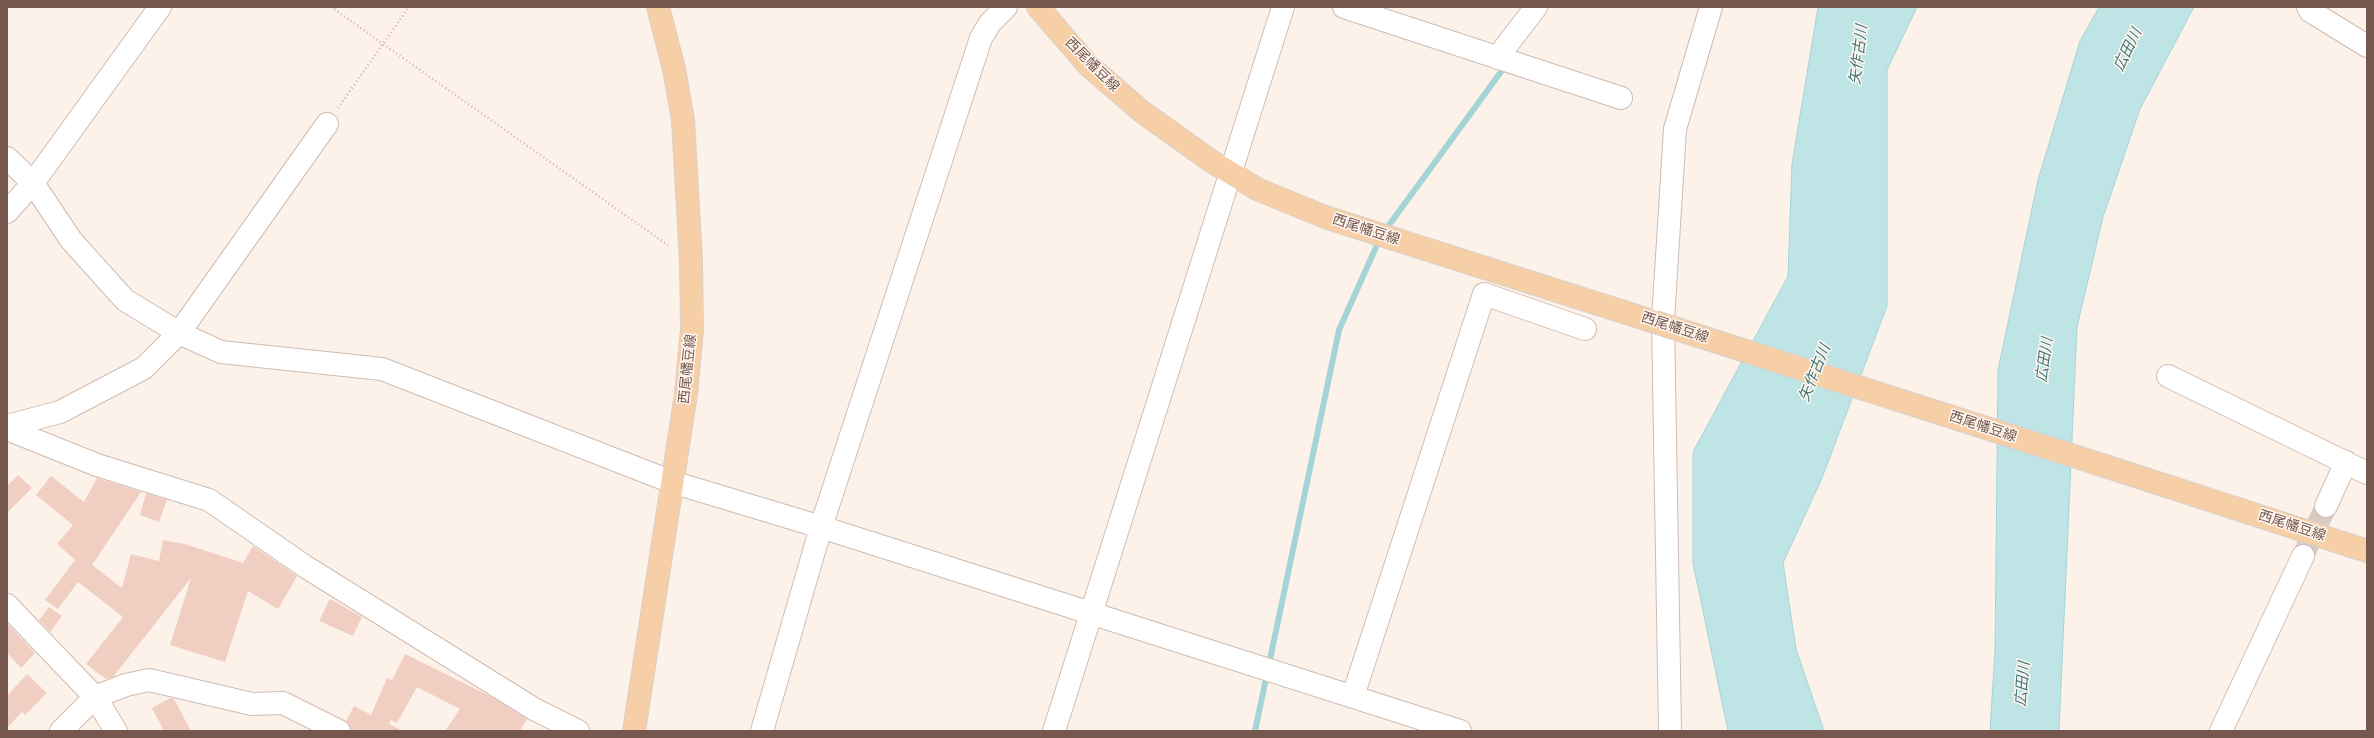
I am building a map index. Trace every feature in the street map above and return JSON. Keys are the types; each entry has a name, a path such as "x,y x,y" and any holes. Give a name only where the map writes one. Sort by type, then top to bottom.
{"main road":[{"name":"西尾幡豆線","path":"634,731 686,394 692,336 691,262 683,120 674,69 658,7"},
{"name":"西尾幡豆線","path":"1038,7 1088,65 1141,111 1231,173 1257,189 1325,217 2367,551"}],"street":[{"path":"7,212 33,183 160,7"},
{"path":"762,731 821,527 981,38 990,23 1006,7"},
{"path":"1054,731 1283,7"},
{"path":"1344,7 1621,98"},
{"path":"1497,58 1536,7"},
{"path":"1670,731 1663,320 1675,129 1711,7"},
{"path":"2308,7 2310,11 2367,46"},
{"path":"7,428 60,412 144,368 179,333 327,124"},
{"path":"7,158 33,183 71,240 125,300 179,333 221,352 382,370 672,482 821,527 1353,696 1439,728 1460,731"},
{"path":"1353,696 1484,294 1585,329"},
{"path":"2168,376 2367,473"},
{"path":"7,428 97,465 209,500 306,567 546,724 578,731"},
{"path":"2326,506 2346,462"},
{"path":"2221,731 2303,556"},
{"path":"7,605 95,697 116,731"},
{"path":"61,731 95,697 126,685 149,680 252,704 283,703 339,731"}],"path":[{"path":"331,7 691,262"},
{"path":"327,124 408,7"}],"water":[{"name":"矢作古川","path":"1818,7 1917,7 1887,70 1887,306 1822,478 1783,563 1796,649 1824,731 1728,731 1693,563 1693,452 1788,276 1792,164"},
{"name":"広田川","path":"2099,7 2194,7 2140,109 2103,217 2077,327 2059,731 1990,731 1995,650 1998,370 2038,180 2080,41"}],"building":[{"path":"18,475 32,488 7,513 7,486"},
{"path":"51,476 84,502 97,478 141,492 92,565 122,588 131,554 159,561 163,540 185,544 243,563 253,546 297,576 278,609 248,591 225,662 170,645 191,578 113,677 106,679 86,664 123,617 78,582 58,609 45,600 75,560 57,544 73,525 36,495"},
{"path":"146,493 167,500 159,522 140,515"},
{"path":"330,599 362,617 353,636 319,621"},
{"path":"49,607 62,616 50,632 39,620"},
{"path":"7,623 35,653 21,668 7,653"},
{"path":"405,654 492,697 527,719 520,731 445,731 460,709 417,687 397,723 391,720 389,724 403,731 351,731 346,721 354,706 371,715 387,678 392,680"},
{"path":"27,674 47,693 25,715 22,712 7,728 7,696"},
{"path":"170,698 174,699 191,731 164,731 152,708"}],"waterway":[{"path":"1255,731 1339,330 1381,236 1506,65"}],"tunnel":[{"path":"2303,556 2326,506"}]}
